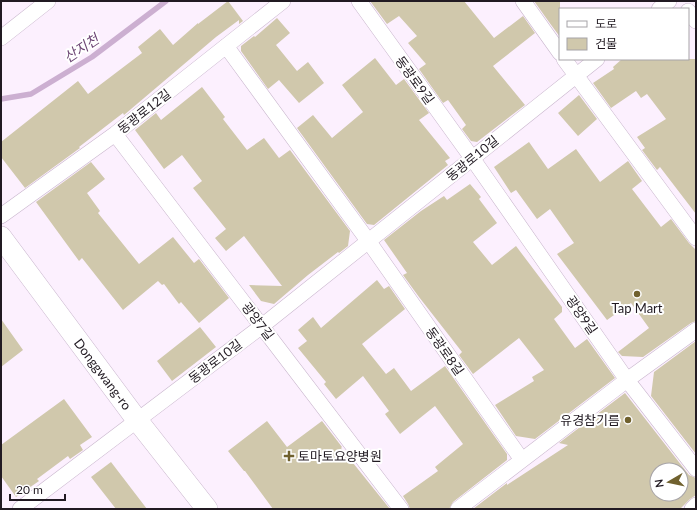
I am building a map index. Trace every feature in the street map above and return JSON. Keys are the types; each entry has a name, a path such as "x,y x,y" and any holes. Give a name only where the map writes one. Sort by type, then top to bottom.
{"main road":[{"name":"Donggwang-ro","path":"1,238 137,420 207,509"}],"street":[{"path":"1,38 48,1"},
{"name":"동광로12길","path":"1,216 115,134 283,1"},
{"name":"동광로9길","path":"359,1 472,158"},
{"path":"523,1 559,52"},
{"path":"660,8 669,1"},
{"path":"689,12 696,21"},
{"path":"226,46 368,242"},
{"path":"565,60 696,238"},
{"name":"동광로10길","path":"137,420 262,326 596,60"},
{"name":"광양7길","path":"115,134 401,509"},
{"name":"광양9길","path":"472,158 628,380 696,470"},
{"name":"동광로8길","path":"368,242 522,460"},
{"path":"458,509 696,330"},
{"path":"20,509 137,420"},
{"path":"692,509 696,505"}],"building":[{"path":"228,1 243,21 239,24 239,20 216,37 124,115 123,113 79,147 80,148 25,188 1,157 1,142 78,81 88,94 142,53 138,47 160,29 173,45 198,23"},
{"path":"370,1 464,1 494,38 523,16 535,33 493,66 525,105 477,142 471,141 462,129 466,125 448,100 443,103 419,69 426,64 408,43 417,36 399,16 387,24"},
{"path":"534,1 560,1 559,36"},
{"path":"277,18 290,33 276,45 297,71 308,62 324,83 299,103 279,80 268,89 241,51 241,46 254,36 255,37"},
{"path":"375,58 396,85 404,79 429,113 419,120 450,158 445,161 448,165 374,225 367,224 297,128 313,115 332,138 363,112 342,85"},
{"path":"696,59 696,214 660,167 657,170 642,150 645,148 637,137 666,119 647,94 641,98 636,91 611,108 593,83 614,69 613,67 621,60"},
{"path":"202,87 225,117 223,119 247,150 264,138 279,158 290,150 350,231 348,246 308,275 274,304 261,301 249,285 282,286 244,236 226,251 215,238 226,229 193,188 202,181 182,155 164,169 135,130 156,113 161,120"},
{"path":"579,95 597,119 578,136 558,113"},
{"path":"529,142 548,169 576,149 600,182 628,161 642,181 632,189 661,227 671,219 696,250 696,321 643,357 622,356 618,352 649,328 631,303 607,320 557,254 574,243 550,209 537,219 516,190 511,193 494,167"},
{"path":"91,162 105,179 87,193 100,211 98,213 139,264 173,237 194,263 199,259 229,298 199,323 181,302 179,304 164,284 162,285 158,281 123,310 82,258 79,261 36,202"},
{"path":"470,184 481,197 479,199 497,223 473,242 492,265 516,246 562,307 562,312 554,319 575,348 587,339 615,378 535,439 516,436 495,405 534,381 532,377 544,370 519,338 473,374 459,355 462,352 403,275 407,273 384,240 421,211 444,196 447,200"},
{"path":"377,280 384,289 389,286 405,309 362,344 386,374 394,368 411,391 445,366 507,454 507,460 453,502 449,509 410,509 403,496 438,471 435,467 463,444 435,406 400,434 385,414 389,411 363,376 336,399 324,384 326,382 298,348 307,341 298,330 313,317 321,328"},
{"path":"1,319 23,350 1,367"},
{"path":"200,327 216,347 172,381 157,361"},
{"path":"696,341 696,454 651,396 654,372"},
{"path":"625,393 679,462 649,462 649,502 687,502 680,509 473,509 507,483 507,485 568,445 559,443"},
{"path":"64,399 92,437 80,445 83,450 70,459 68,456 37,479 39,481 16,497 1,476 1,445"},
{"path":"267,421 287,447 322,421 342,447 341,448 390,509 273,509 228,451"},
{"path":"111,462 147,509 116,509 91,477"},
{"path":"689,475 696,478 696,495 689,500"}],"waterway":[{"name":"산지천","path":"1,99 31,94 92,57 166,1"}],"place":[{"name":"Tap Mart","path":"637,294"},
{"name":"유경참기름","path":"628,420"},
{"name":"토마토요양병원","path":"289,456"}]}
